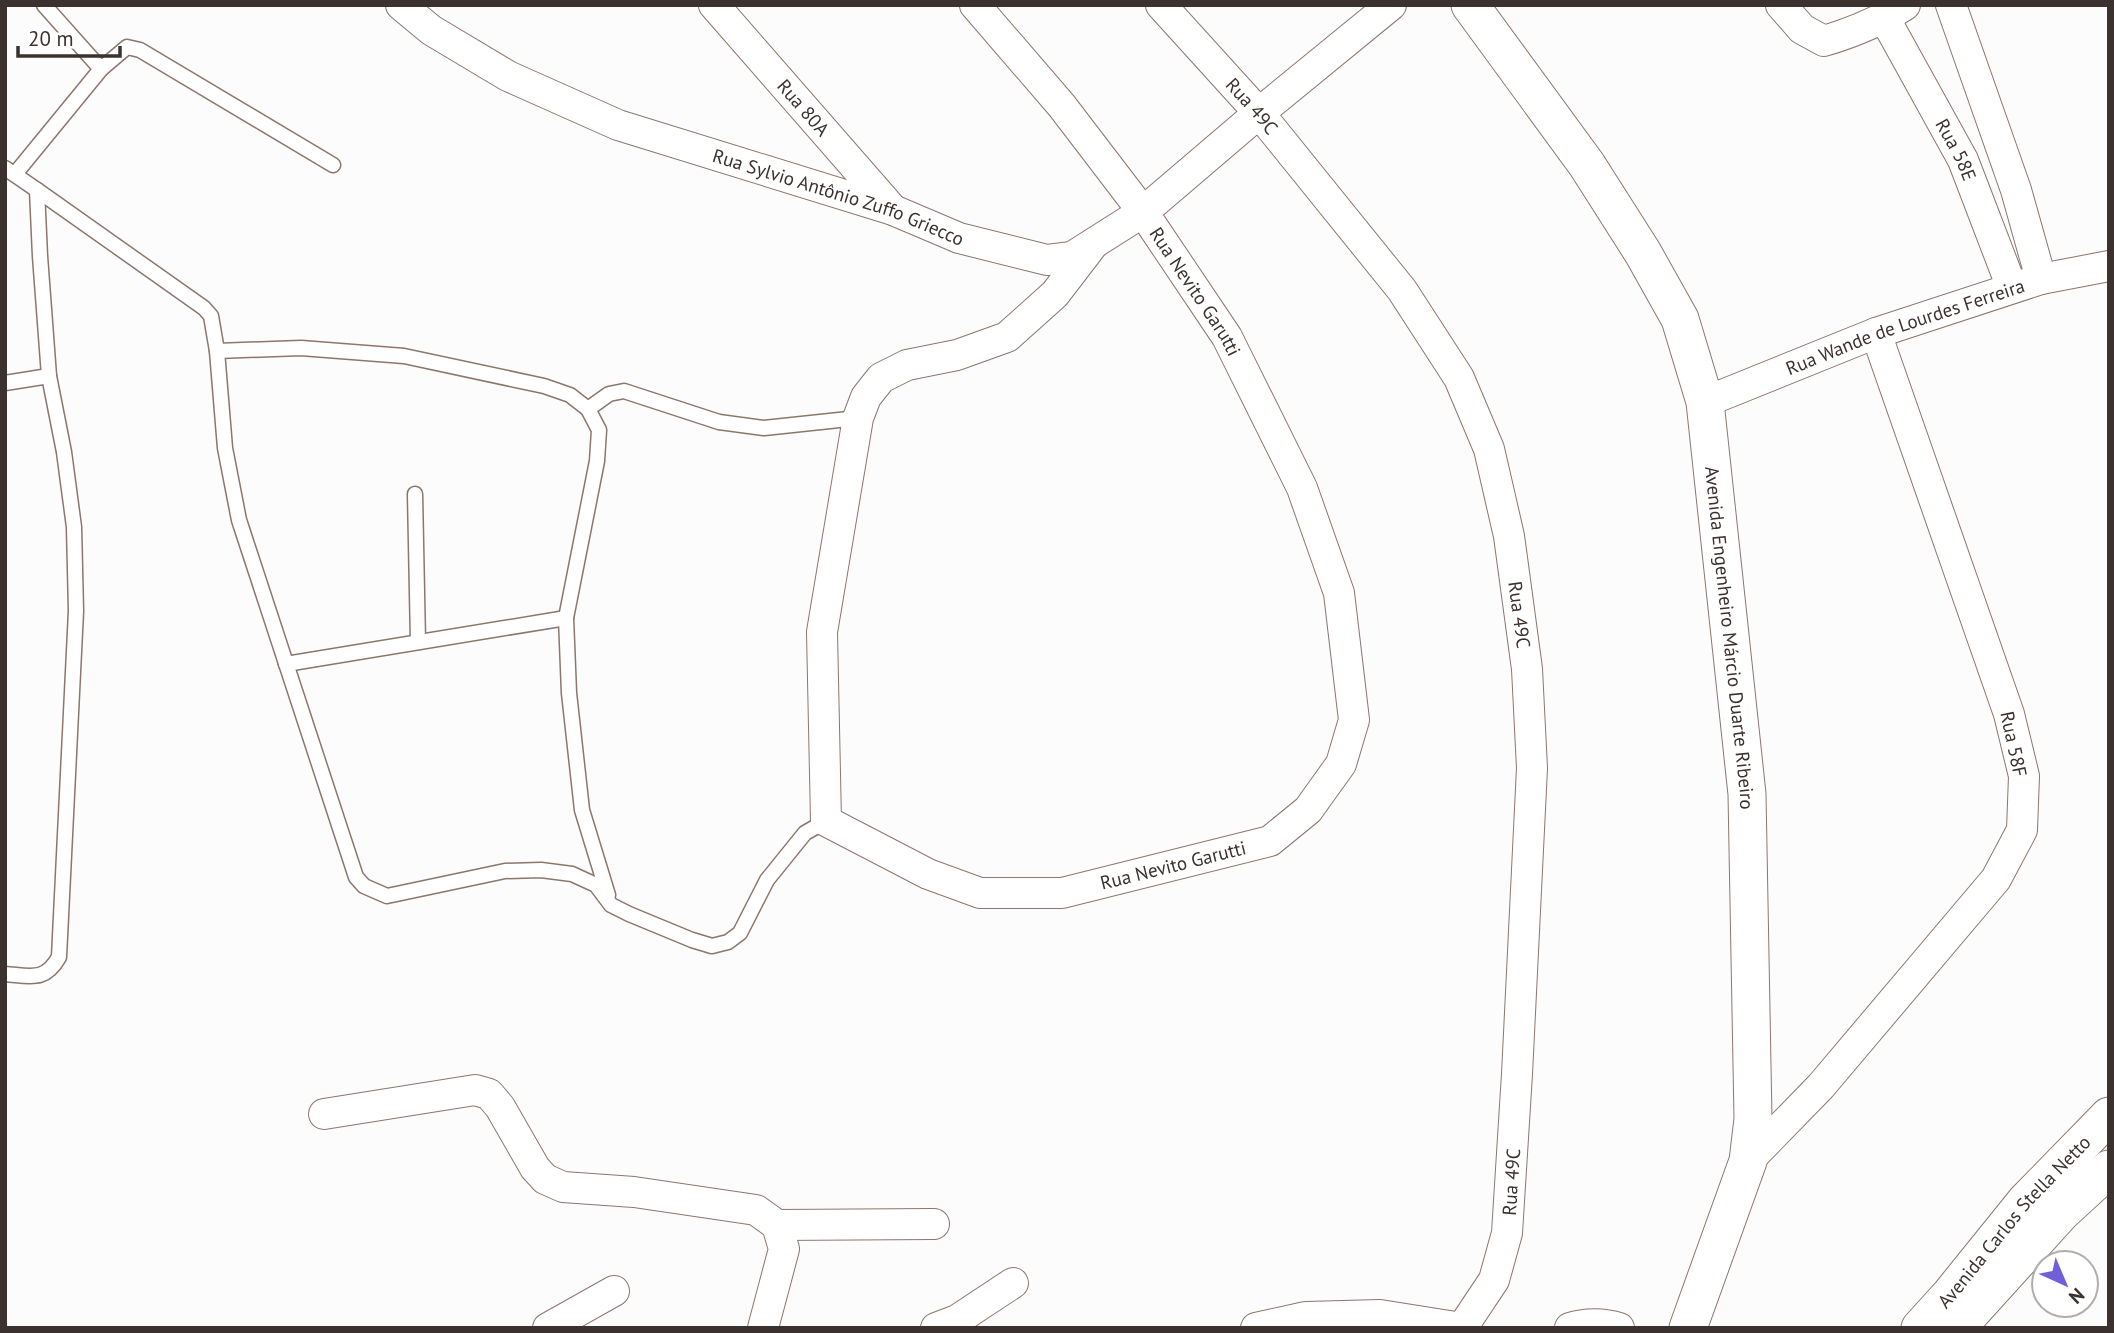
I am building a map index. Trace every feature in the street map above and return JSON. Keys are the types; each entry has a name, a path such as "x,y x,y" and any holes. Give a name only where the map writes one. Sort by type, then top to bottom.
{"street":[{"name":"Rua Sylvio Antônio Zuffo Griecco","path":"401,5 431,30 508,76 618,125 893,210 959,238 1047,261 1072,257 1143,212 1391,5"},
{"name":"Rua 80A","path":"714,5 893,210"},
{"name":"Rua Nevito Garutti","path":"826,821 928,874 980,893 1062,892 1270,841 1308,810 1341,764 1354,720 1339,593 1307,501 1227,337 1143,212 1062,106 975,5"},
{"name":"Rua 49C","path":"1161,5 1259,113 1402,290 1459,379 1489,449 1509,536 1527,669 1532,768 1517,1074 1507,1233 1494,1280 1462,1328"},
{"name":"Avenida Engenheiro Márcio Duarte Ribeiro","path":"1470,5 1587,165 1643,253 1681,319 1705,402 1747,794 1753,1119 1748,1161 1688,1328"},
{"path":"1951,5 2016,190 2041,279"},
{"path":"1781,6 1802,29 1824,41 1858,31 1895,12"},
{"name":"Rua 58E","path":"1895,12 1963,160 2012,288"},
{"path":"826,821 822,632 858,418 866,397 881,379 907,365 957,355 1007,337 1055,294 1091,247"},
{"name":"Rua Wande de Lourdes Ferreira","path":"1705,402 1876,332 2041,279 2109,266"},
{"name":"Rua 58F","path":"1748,1161 1821,1086 1996,879 2022,830 2024,776 2009,714 1876,332"},
{"path":"324,1114 475,1090 489,1094 500,1107 535,1168 545,1179 563,1187 634,1192 756,1210 777,1224 934,1224"},
{"name":"Avenida Carlos Stella Netto","path":"1920,1328 2025,1202 2109,1116"},
{"path":"1957,1328 2061,1213 2109,1169"},
{"path":"763,1328 783,1249 777,1224"},
{"path":"936,1328 957,1320 1013,1283"},
{"path":"548,1328 614,1291"},
{"path":"1256,1328 1306,1317 1380,1315 1462,1328"},
{"path":"1570,1328 1578,1325 1609,1325 1619,1328"}],"lane":[{"path":"44,5 101,69"},
{"path":"333,165 141,50 127,47 101,69 10,171 204,308 211,316 217,351 225,448 239,520 356,877 373,892 387,896 505,871 541,870 572,874 596,885 611,905 712,946 728,942 740,933 767,880 805,833 826,821"},
{"path":"5,974 39,976 51,971 59,957 76,611 74,527 64,452 49,376 37,190"},
{"path":"217,351 301,348 404,356 544,386 570,395 588,409 599,430 597,461 566,618 569,693 582,810 611,905"},
{"path":"5,383 49,376"},
{"path":"588,409 609,394 624,391 719,422 764,428 858,418"},
{"path":"415,494 418,642"},
{"path":"286,664 566,618"}]}
